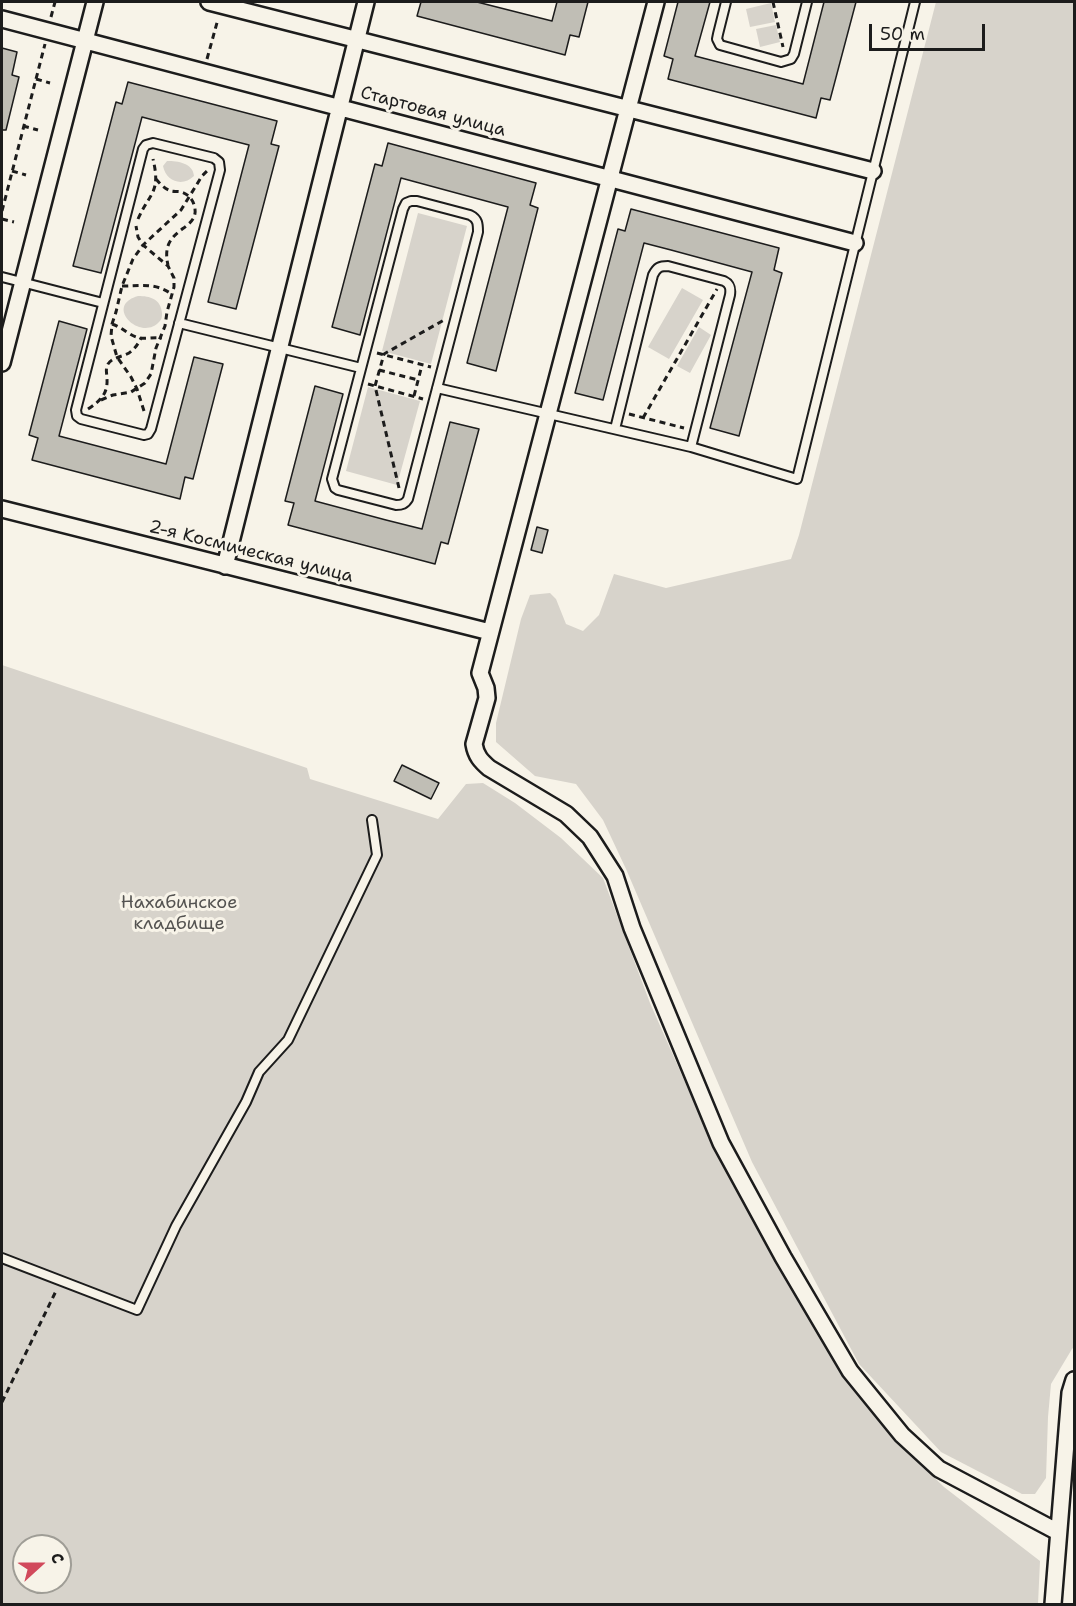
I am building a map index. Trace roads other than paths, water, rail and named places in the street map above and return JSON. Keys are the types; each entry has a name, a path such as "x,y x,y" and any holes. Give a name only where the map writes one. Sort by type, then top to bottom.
{"street":[{"path":"2,363 95,2"},
{"path":"225,566 366,2"},
{"path":"656,2 480,672 487,698 474,744 475,752 489,768 566,814 590,837 615,876 632,928 721,1143 783,1257 850,1371 902,1435 939,1469 1058,1532"},
{"path":"215,3 873,171"},
{"name":"Стартовая улица","path":"2,19 855,243"},
{"name":"2-я Космическая улица","path":"2,509 490,632"},
{"path":"1053,1605 1070,1393 1074,1380"}],"lane":[{"path":"726,2 717,39 720,45 781,62 791,59 794,54 807,2"},
{"path":"437,388 691,447 797,479 915,2"},
{"path":"153,144 214,158 219,162 220,170 148,434 144,435 76,416 103,303 143,149 153,144"},
{"path":"417,201 475,218 478,232 408,499 403,504 396,505 338,490 332,483 361,368 406,203 417,201"},
{"path":"615,429 653,275 656,268 668,266 722,280 729,284 731,289 691,447"},
{"path":"2,277 103,303"},
{"path":"179,323 361,368"},
{"path":"2,1258 138,1311 176,1226 246,1102 260,1072 288,1040 318,978 376,855 372,820"}],"park label":[{"name":"Нахабинское кладбище","path":"179,913"}]}
